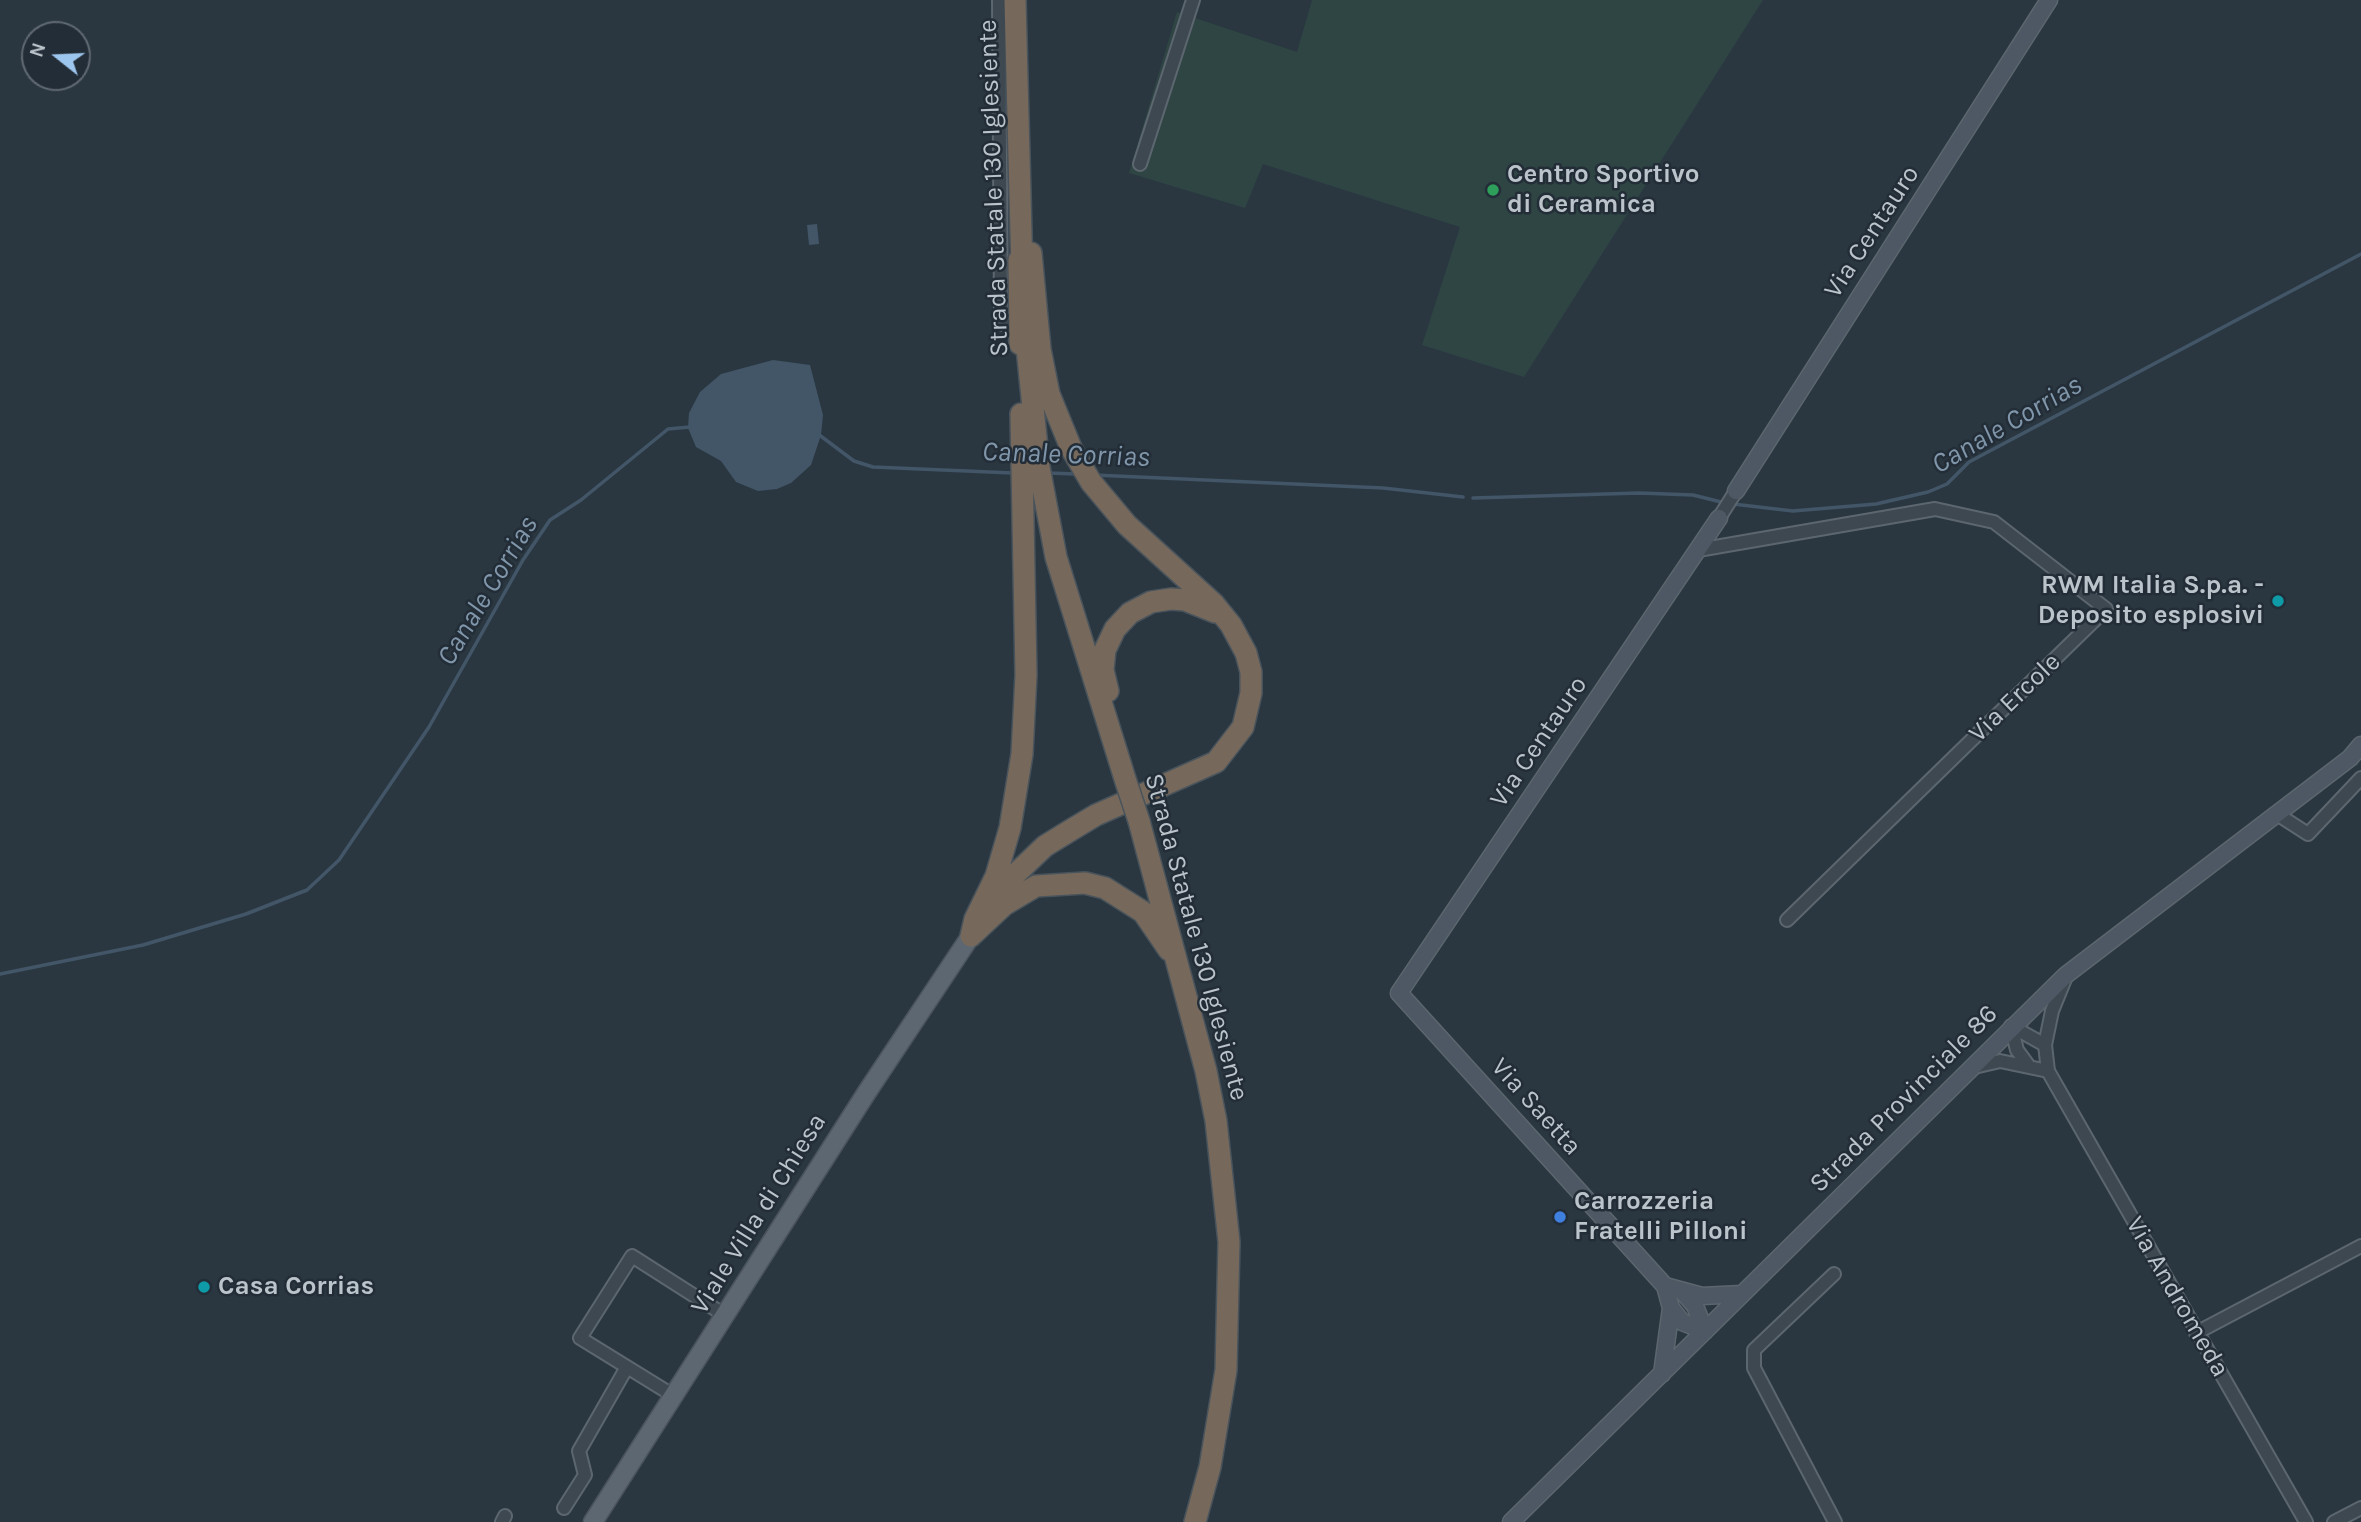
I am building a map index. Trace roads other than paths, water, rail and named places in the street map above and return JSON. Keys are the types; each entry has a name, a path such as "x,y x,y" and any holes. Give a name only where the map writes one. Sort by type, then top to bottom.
{"highway":[{"name":"Strada Statale 130 Iglesiente","path":"1015,0 1019,206 1030,466 1044,501 1064,587 1139,821 1168,937 1197,1028 1216,1121 1229,1242 1226,1370 1210,1467 1195,1522"},
{"name":"Strada Statale 130 Iglesiente","path":"1028,0 1031,253 1028,374"},
{"path":"971,936 975,919 996,876 1010,828 1022,754 1026,675 1022,498 1030,466 1020,330 1019,206"},
{"path":"1002,887 1045,846 1096,815 1216,762 1232,745 1248,711 1251,672 1239,639 1222,613 1127,525 1081,467 1049,394 1040,349 1031,253"},
{"path":"1126,780 1124,742 1103,670 1108,639 1130,613 1151,602 1185,600 1222,613"},
{"path":"971,936 1004,905 1036,886 1085,883 1105,888 1143,912 1168,937"}],"main road":[{"name":"Viale Villa di Chiesa","path":"593,1522 1002,887"}],"street":[{"path":"999,0 1001,313 1003,324 1020,330"},
{"path":"1140,164 1193,0"},
{"name":"Via Centauro","path":"1737,491 2049,0"},
{"path":"1719,518 1737,491"},
{"name":"Via Ercole","path":"1698,551 1935,509 1994,522 2106,609 1787,920"},
{"name":"Via Centauro","path":"1399,993 1719,518"},
{"name":"Strada Provinciale 86","path":"1511,1522 2011,1026 2066,975 2350,758 2361,745"},
{"path":"2277,814 2308,834 2361,778"},
{"name":"Via Andromeda","path":"2066,975 2052,1011 2045,1045 2048,1071 2306,1522"},
{"name":"Via Saetta","path":"1399,993 1665,1286 1671,1308 1662,1374"},
{"path":"2011,1026 2045,1045"},
{"path":"2011,1026 2017,1050 2028,1065"},
{"path":"1968,1069 2000,1061 2048,1071"},
{"path":"2196,1332 2361,1246"},
{"path":"674,1396 580,1338 632,1255 726,1316"},
{"path":"1833,1274 1754,1350 1754,1368 1835,1522"},
{"name":"Via Saetta","path":"1665,1286 1702,1296 1742,1294"},
{"path":"1684,1293 1695,1306 1705,1331"},
{"path":"1671,1308 1682,1322 1705,1331"},
{"path":"564,1508 585,1475 579,1451 627,1367"},
{"path":"2334,1522 2361,1508"}],"water":[{"path":"817,224 819,244 809,245 807,225"},
{"path":"773,360 810,365 823,415 821,435 811,465 791,483 777,489 758,491 736,482 721,461 696,447 688,428 689,413 700,392 721,374"}],"waterway":[{"name":"Canale Corrias","path":"1733,504 1793,511 1876,504 1928,492 1947,484 1969,462 2361,254"},
{"name":"Canale Corrias","path":"0,974 143,945 246,914 307,890 339,860 429,727 523,560 550,520 581,500 668,429 690,427"},
{"name":"Canale Corrias","path":"818,434 854,461 873,467 1013,473"},
{"name":"Canale Corrias","path":"1049,473 1076,474"},
{"name":"Canale Corrias","path":"1094,475 1383,488 1463,497"},
{"name":"Canale Corrias","path":"1473,498 1639,493 1693,495 1725,503"}],"place":[{"name":"Centro Sportivo di Ceramica","path":"1493,190"},
{"name":"RWM Italia S.p.a. - Deposito esplosivi","path":"2278,601"},
{"name":"Carrozzeria Fratelli Pilloni","path":"1560,1217"},
{"name":"Casa Corrias","path":"204,1287"}]}
